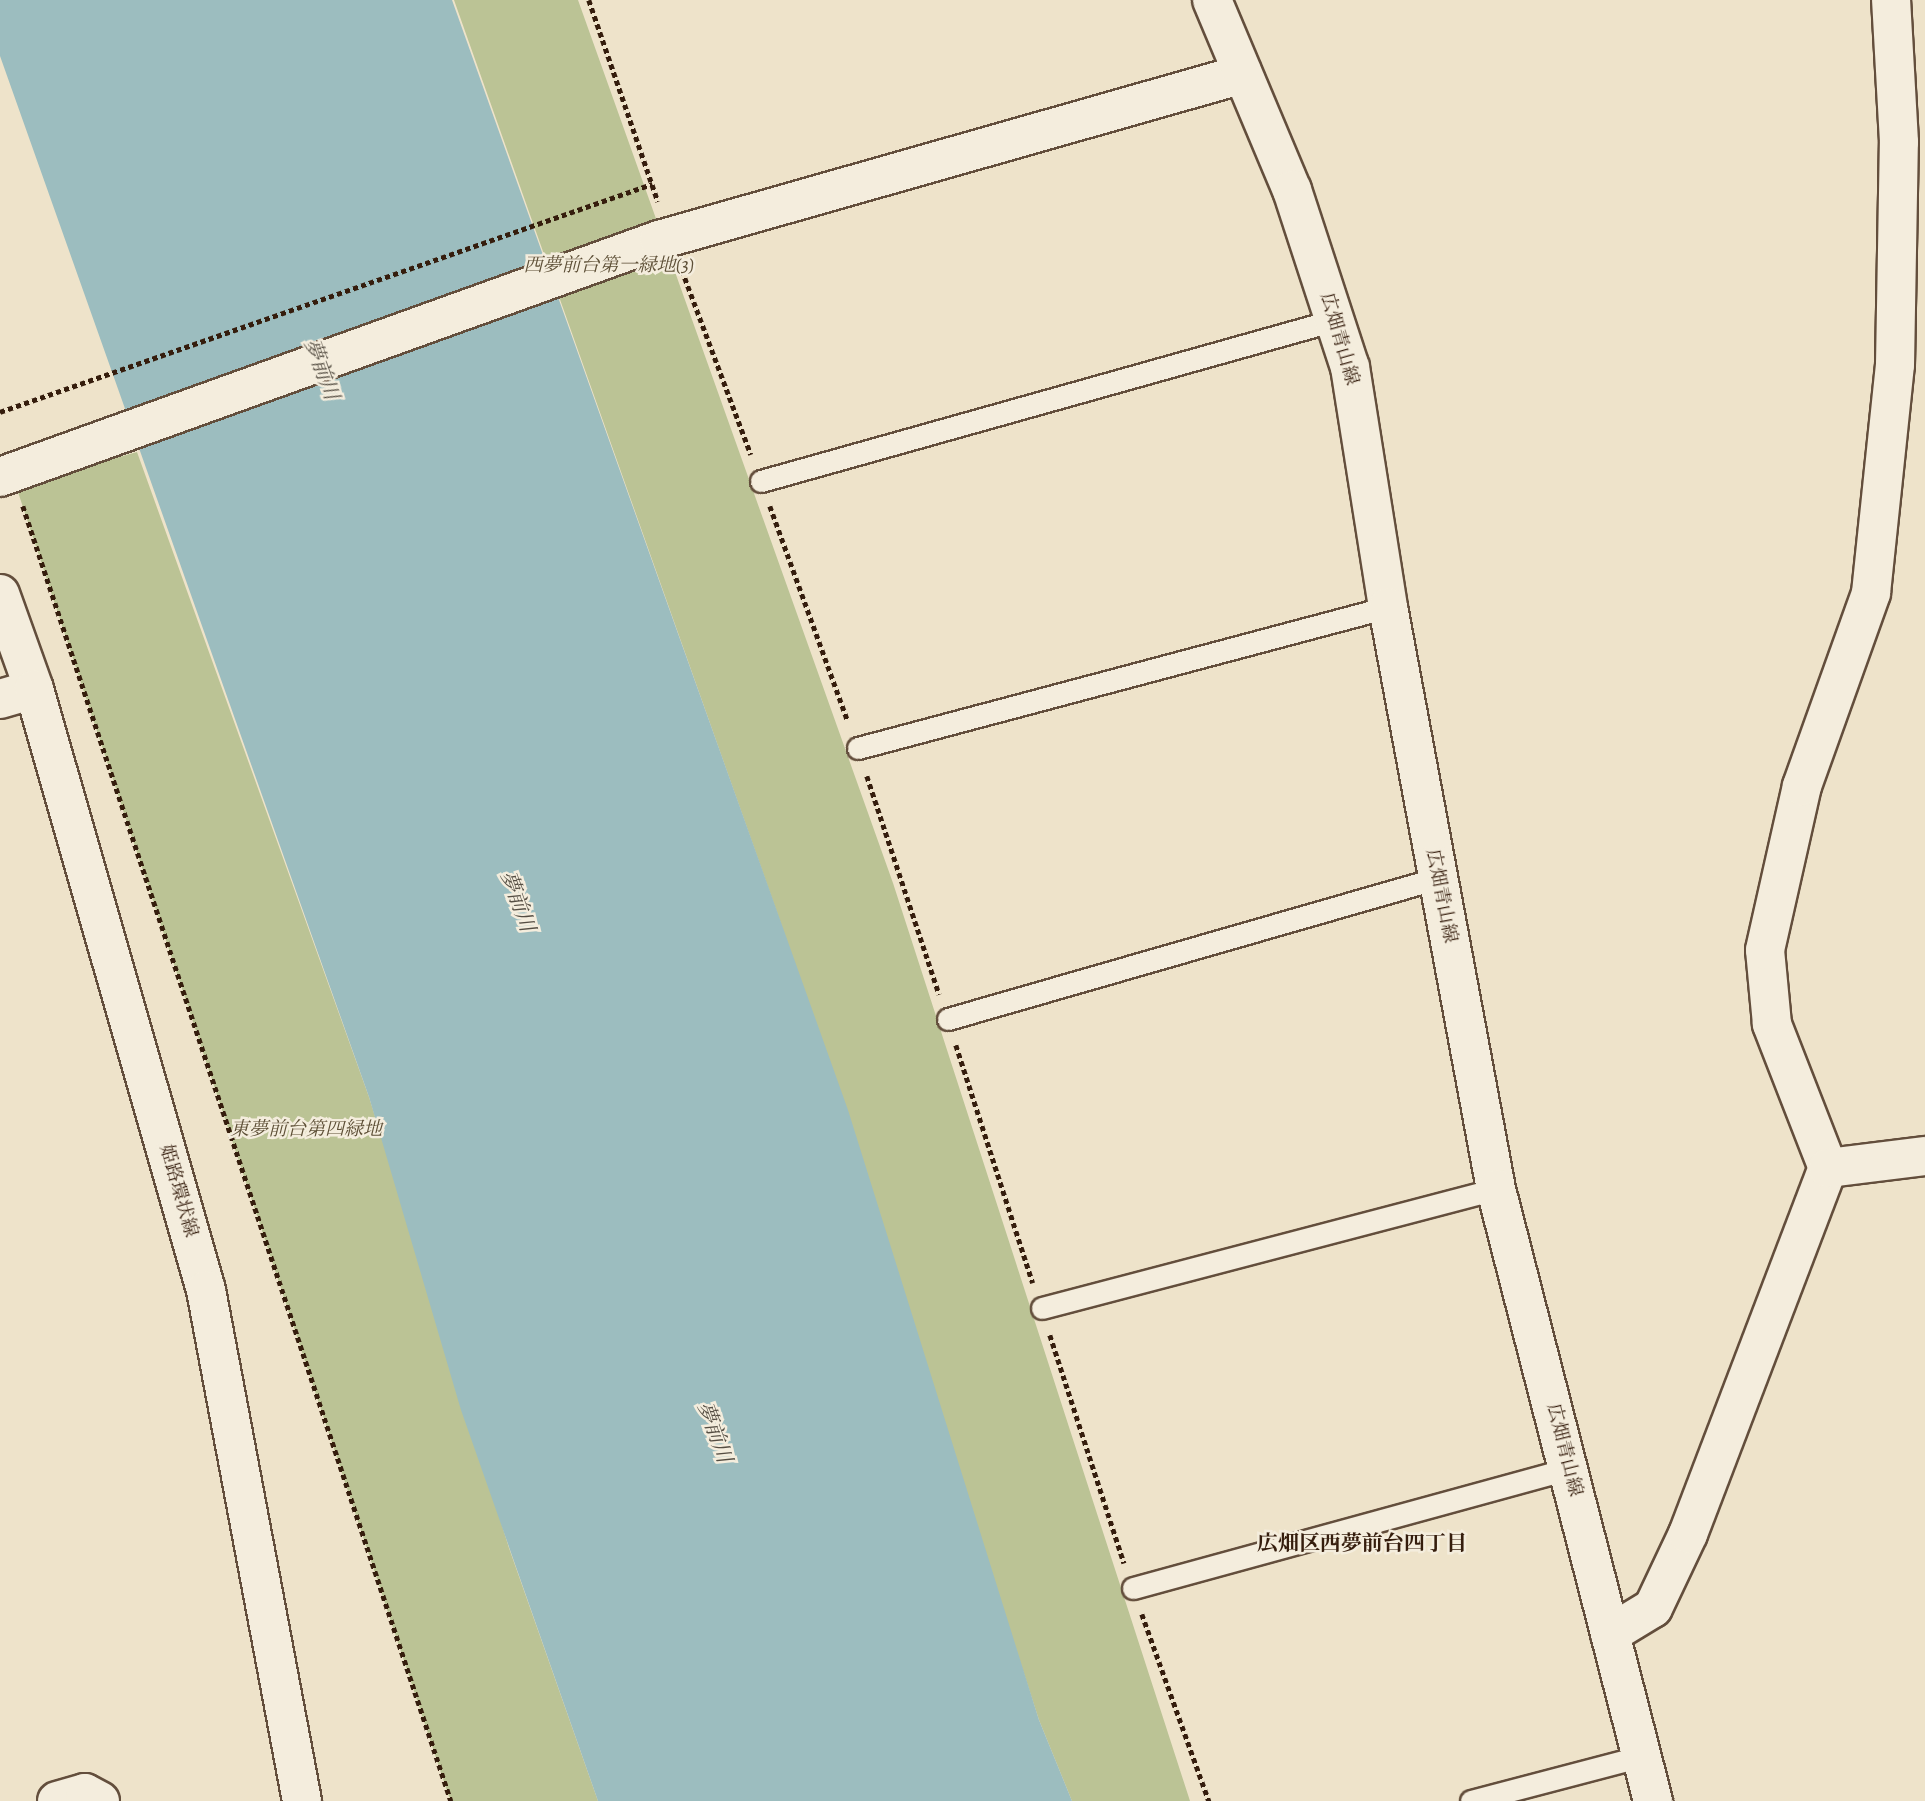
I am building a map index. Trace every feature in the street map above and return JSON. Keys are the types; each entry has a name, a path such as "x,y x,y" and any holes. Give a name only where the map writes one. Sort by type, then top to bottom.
{"main road":[{"name":"広畑青山線","path":"1212,0 1292,190 1350,367 1388,607 1496,1189 1653,1801"},
{"path":"1610,1634 1653,1608 1682,1546 1828,1168 1772,1024 1765,950 1801,786 1871,593 1910,367 1891,0"},
{"path":"15,482 664,238 1244,74"},
{"name":"姫路環状線","path":"0,594 17,694 206,1290 302,1801"},
{"path":"1828,1168 1925,1156"},
{"path":"57,1801 85,1793 100,1801"}],"lane":[{"path":"761,481 1335,320"},
{"path":"858,748 1388,607"},
{"path":"948,1018 1438,878"},
{"path":"1041,1308 1496,1189"},
{"path":"1133,1588 1569,1469"},
{"path":"1471,1801 1642,1756"}],"path":[{"path":"589,0 652,184 664,238"},
{"path":"0,412 652,184"},
{"path":"15,482 451,1801"}],"green space":[{"name":"西夢前台第一緑地(3)","path":"454,0 578,0 893,883 1190,1801 1072,1801 1039,1720 780,921"},
{"name":"東夢前台第四緑地","path":"137,452 369,1097 509,1548 598,1801 451,1801 448,1794 16,486"}],"water":[{"name":"夢前川","path":"0,0 452,0 848,1110 1039,1720 1072,1801 598,1801 461,1410 369,1097 0,56"}],"district":[{"name":"広畑区西夢前台四丁目","path":"1362,1543"}]}
